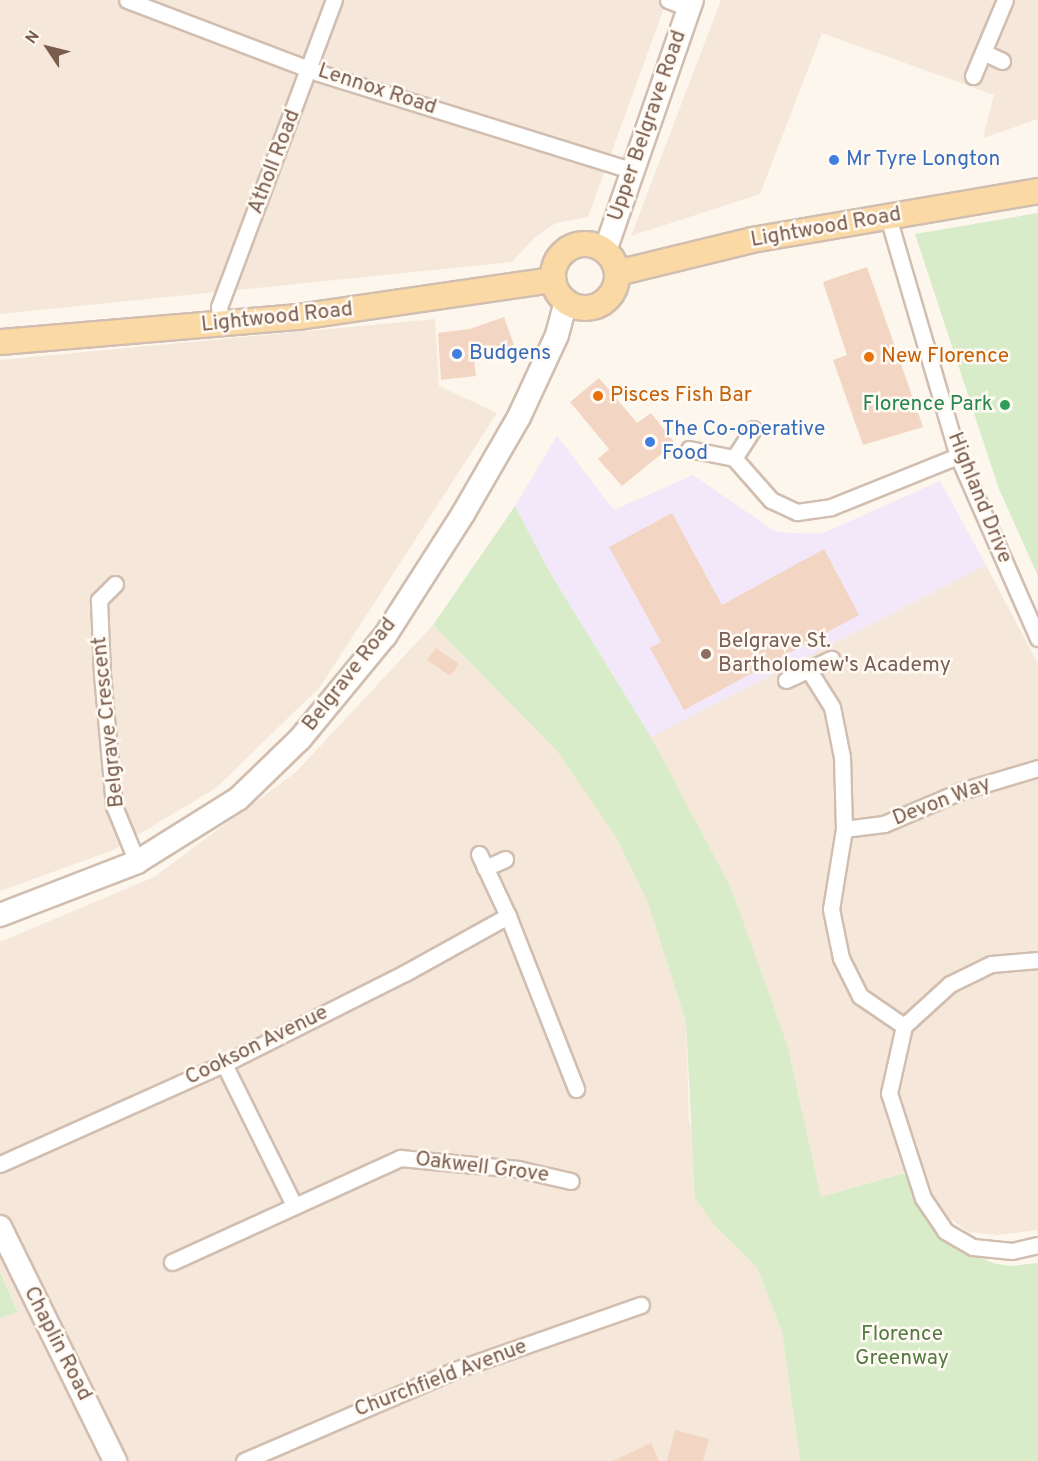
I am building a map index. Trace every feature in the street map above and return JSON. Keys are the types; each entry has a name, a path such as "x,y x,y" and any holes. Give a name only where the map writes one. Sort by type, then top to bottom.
{"main road":[{"name":"Upper Belgrave Road","path":"605,251 630,170 690,4"},
{"name":"Lightwood Road","path":"617,273 752,240 1038,191"},
{"path":"588,245 605,251 617,273 612,293 599,305 578,308 566,302 553,280 555,264 566,251 588,245"},
{"name":"Lightwood Road","path":"0,342 222,324 471,294 553,280"},
{"name":"Belgrave Road","path":"0,915 137,862 238,799 300,739 378,645 462,514 519,417 557,336 566,302"},
{"name":"Chaplin Road","path":"0,1227 115,1461"}],"street":[{"name":"Lennox Road","path":"127,0 311,69 630,170"},
{"name":"Atholl Road","path":"222,324 219,307 311,69 334,0"},
{"path":"668,0 690,4"},
{"path":"973,76 1005,0"},
{"path":"983,52 1002,61"},
{"name":"Highland Drive","path":"888,217 958,456 1038,638"},
{"path":"734,458 753,429"},
{"path":"690,449 734,458 771,500 797,512 831,507 958,456"},
{"name":"Belgrave Crescent","path":"115,584 99,600 102,675 114,806 137,862"},
{"path":"786,680 810,672 831,659"},
{"path":"810,672 832,707 842,757 844,830 831,909 841,958 860,996 904,1026"},
{"name":"Devon Way","path":"844,830 884,824 961,791 1038,768"},
{"path":"505,859 482,861 508,916 576,1089"},
{"name":"Cookson Avenue","path":"0,1164 224,1064 405,973 508,916"},
{"path":"1038,960 990,964 950,984 904,1026 889,1093 923,1198 945,1231 974,1247 1012,1251 1038,1245"},
{"path":"224,1064 293,1203"},
{"name":"Oakwell Grove","path":"172,1262 293,1203 400,1158 518,1169 572,1181"},
{"name":"Churchfield Avenue","path":"244,1461 455,1370 641,1305"}],"shaded area":[{"path":"0,0 667,0 588,217 556,223 535,237 512,262 0,314"},
{"path":"721,0 1038,0 1038,119 983,138 994,95 822,33 760,194 631,236"},
{"path":"435,319 439,386 497,413 320,687 216,788 111,851 0,891 0,360"},
{"name":"Belgrave St. Bartholomew's Academy","path":"557,436 614,510 693,475 776,532 821,534 940,481 986,565 651,737 549,571 515,506"},
{"path":"986,565 1038,664 1038,1230 998,1235 969,1232 947,1217 933,1197 923,1167 821,1197 788,1047 651,737"},
{"path":"433,625 557,751 616,837 648,903 686,1022 689,1119 715,1226 757,1266 782,1332 800,1461 0,1461 0,1318 18,1311 0,1272 0,942 154,877 296,772"}],"green space":[{"name":"Florence Park","path":"1038,213 1038,576 999,489 915,234"},
{"name":"Florence Greenway","path":"515,506 549,571 651,737 731,888 788,1047 821,1197 904,1173 926,1219 948,1242 993,1263 1010,1266 1038,1263 1038,1461 800,1461 782,1332 757,1267 715,1226 695,1198 686,1022 648,903 616,837 557,751 433,625"},
{"path":"0,1272 18,1312 0,1318"}],"building":[{"name":"New Florence","path":"867,267 923,427 863,445 833,360 847,355 823,282"},
{"path":"504,317 514,345 474,359 476,376 441,380 438,333 470,329"},
{"path":"599,378 637,423 651,413 675,443 622,486 598,459 609,449 570,402"},
{"path":"672,513 722,605 824,549 859,615 684,710 650,648 661,642 609,547"},
{"path":"436,648 459,664 450,676 427,660"},
{"path":"675,1430 709,1439 703,1461 667,1461"},
{"path":"651,1443 659,1461 613,1461"}],"place":[{"name":"Mr Tyre Longton","path":"834,160"},
{"name":"Budgens","path":"457,354"},
{"name":"New Florence","path":"869,357"},
{"name":"Pisces Fish Bar","path":"598,396"},
{"name":"Florence Park","path":"1005,405"},
{"name":"The Co-operative Food","path":"650,442"},
{"name":"Belgrave St. Bartholomew's Academy","path":"706,654"}]}
